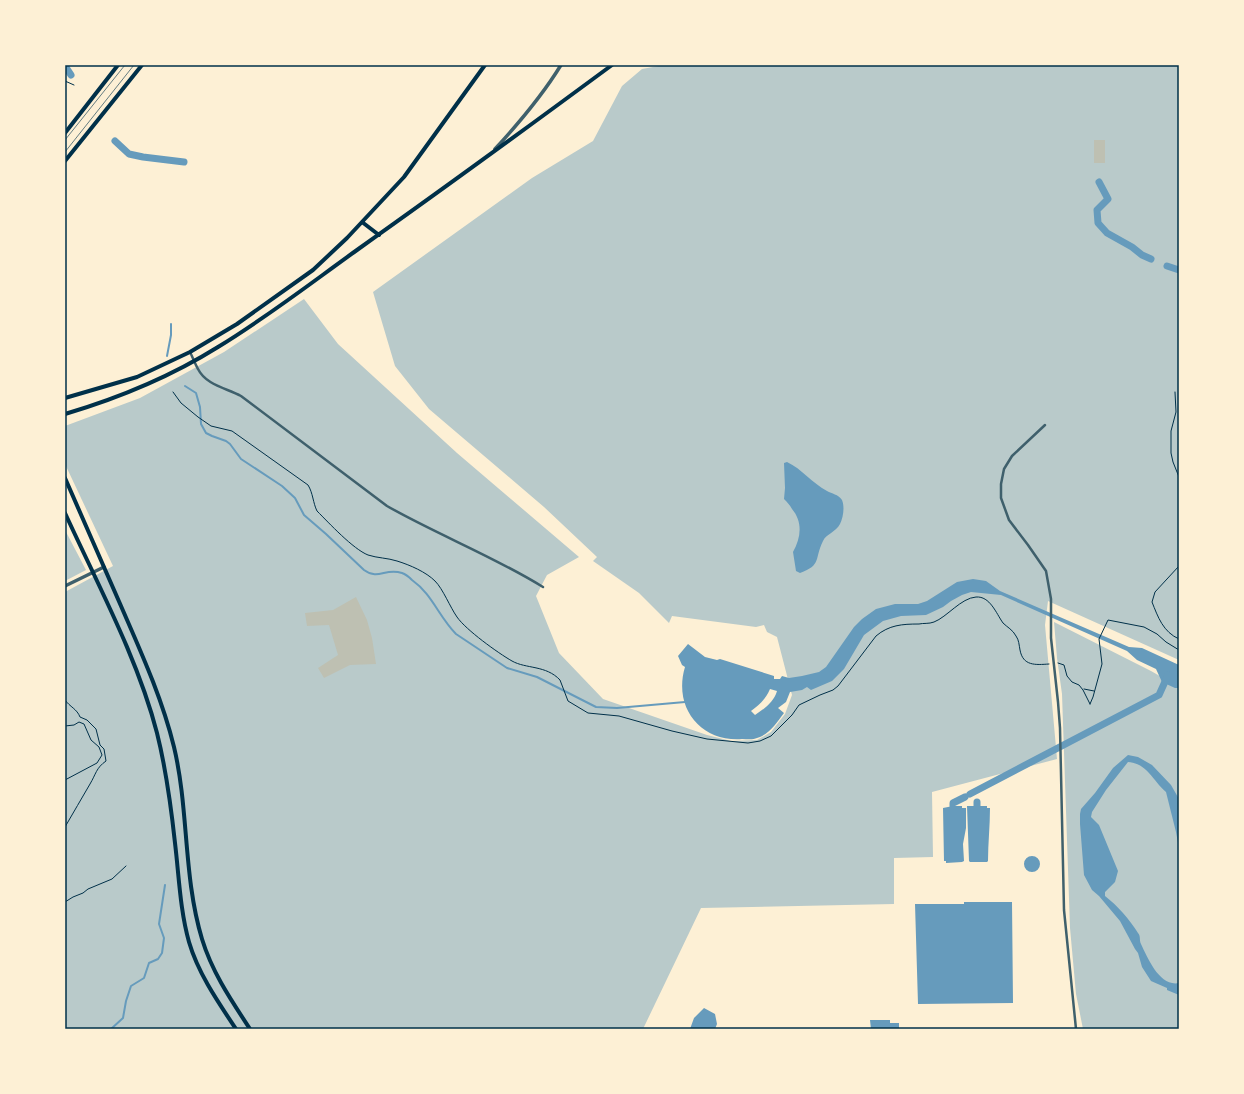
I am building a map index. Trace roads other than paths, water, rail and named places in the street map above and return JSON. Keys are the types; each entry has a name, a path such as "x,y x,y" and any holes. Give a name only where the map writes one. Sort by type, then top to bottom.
{"main road":[{"path":"65,133 118,65"},
{"path":"65,161 142,65"},
{"path":"65,398 137,377 190,352 237,324 313,270 347,238 404,177 485,65"},
{"path":"65,414 129,393 195,360 234,337 379,235 612,65"},
{"path":"362,222 379,235"},
{"path":"65,478 152,676 174,748 183,800 192,897 202,939 217,976 250,1029"},
{"path":"65,513 93,572 140,680 156,731 169,793 182,906 189,942 209,987 236,1029"}],"street":[{"path":"490,155 529,111 561,65"},
{"path":"190,352 195,360 198,370 205,379 241,396 387,506 412,520 514,570 543,587"},
{"path":"1045,425 1012,456 1004,469 1000,484 1001,498 1010,520 1046,571 1051,600 1051,638 1060,728 1064,910 1076,1029"},
{"path":"65,586 104,567"}],"water":[{"path":"787,462 822,488 839,496 842,500 843,506 843,516 840,524 824,539 815,564 800,573 796,571 793,552 798,541 800,530 798,519 796,514 784,499 784,463"},
{"path":"973,579 986,581 1000,591 1129,647 1142,648 1179,665 1179,688 1175,688 1162,682 1156,669 1137,660 1127,651 1001,595 971,592 962,595 943,607 926,615 901,616 883,621 864,635 844,669 832,681 811,690 807,687 802,690 790,692 786,702 778,708 784,713 772,728 765,734 754,739 727,738 714,735 702,728 693,719 687,708 683,696 682,682 685,667 682,665 678,656 688,644 705,657 717,660 720,659 774,676 774,679 780,679 782,676 789,678 802,676 819,672 826,667 854,627 876,609 895,604 918,604 927,601 957,582","holes":["770,689 777,691 771,702 762,710 755,715 751,711 762,702"]},
{"path":"1128,755 1138,757 1152,765 1171,785 1179,799 1179,848 1166,792 1145,769 1135,763 1128,762 1106,790 1092,812 1091,817 1099,825 1118,871 1115,882 1105,892 1105,896 1123,913 1139,934 1141,944 1147,957 1160,976 1166,981 1179,983 1179,995 1151,981 1142,967 1138,953 1120,921 1092,890 1084,875 1080,824 1081,809 1113,768"},
{"path":"962,806 962,808 966,808 966,828 963,844 964,861 946,863 946,861 944,861 943,808"},
{"path":"967,806 987,806 987,808 990,808 987,862 969,861"},
{"path":"1029,856 1035,856 1040,861 1038,870 1035,872 1029,872 1024,867 1024,861"},
{"path":"964,902 1012,902 1013,1003 918,1004 915,904 964,904"},
{"path":"704,1008 715,1014 717,1024 715,1029 690,1029 694,1018"},
{"path":"870,1020 890,1020 890,1023 899,1023 899,1029 871,1029"}],"waterway":[{"path":"65,66 71,75"},
{"path":"115,141 129,154 184,162"},
{"path":"1099,182 1108,199 1097,210 1098,223 1107,233 1151,259"},
{"path":"1167,266 1179,270"},
{"path":"167,356 171,335 171,324"},
{"path":"185,386 196,393 200,407 201,424 206,433 226,441 241,459 282,486 295,498 304,515 364,570 374,574 391,572 403,573 425,592 456,634 507,668 537,677 596,707 617,708 685,702"},
{"path":"970,794 1159,695 1168,675"},
{"path":"953,806 953,803 965,797"},
{"path":"111,1029 123,1018 126,1001 131,986 144,978 149,963 158,959 162,953 164,938 159,924 165,885"}],"tram line":[{"path":"65,140 125,65"},
{"path":"65,152 134,65"}]}
